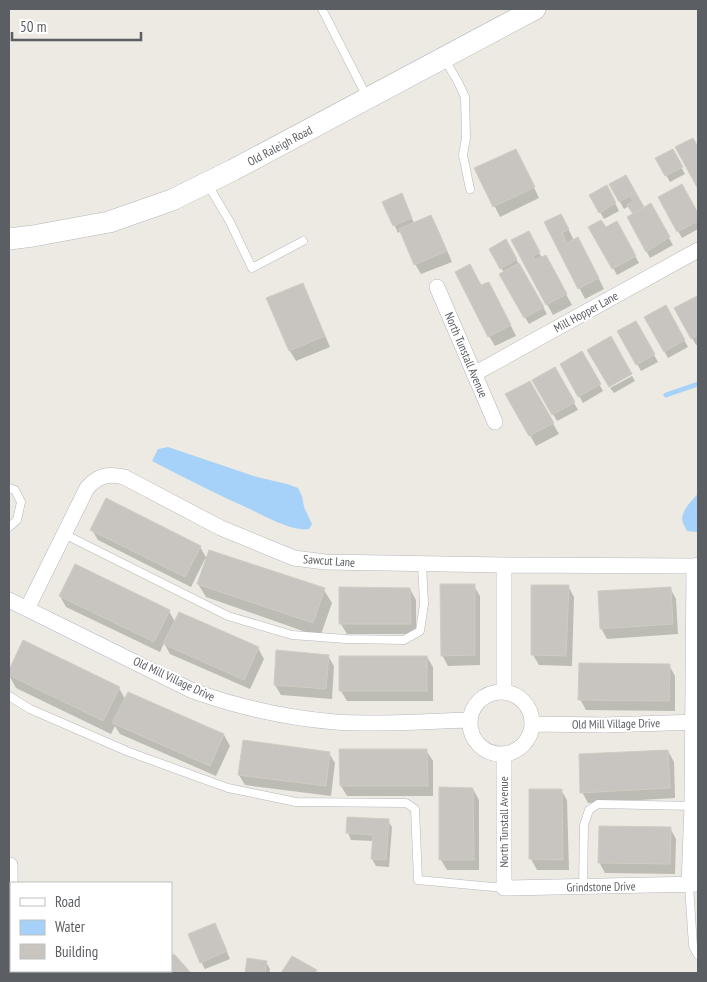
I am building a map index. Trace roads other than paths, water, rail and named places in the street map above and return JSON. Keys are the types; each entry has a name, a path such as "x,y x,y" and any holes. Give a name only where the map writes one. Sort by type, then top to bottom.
{"street":[{"name":"Old Raleigh Road","path":"9,239 110,222 172,200 233,170 535,9"},
{"name":"Mill Hopper Lane","path":"474,374 698,250"},
{"name":"North Tunstall Avenue","path":"437,287 495,422"},
{"name":"Sawcut Lane","path":"27,609 86,488 94,480 103,476 114,475 124,477 221,528 294,558 325,562 422,564 696,565"},
{"path":"504,565 504,692"},
{"path":"694,885 696,565"},
{"name":"Old Mill Village Drive","path":"9,600 194,691 221,701 262,712 280,716 336,722 370,723 470,720"},
{"path":"504,692 522,699 532,715 533,724 527,742 512,753 504,755 486,751 478,745 470,729 470,720 472,710 485,696 504,692"},
{"name":"Old Mill Village Drive","path":"533,724 605,725 695,722"},
{"name":"North Tunstall Avenue","path":"504,755 504,888"},
{"path":"10,865 10,882"},
{"name":"Grindstone Drive","path":"504,888 694,885"}],"lane":[{"path":"322,9 367,99"},
{"path":"444,58 465,97 466,138 463,155 470,189"},
{"path":"207,183 230,222 252,268 303,241"},
{"path":"9,488 15,490 21,502 17,520 9,527"},
{"path":"64,534 228,616 292,635 346,640 404,640 420,631 424,604 422,564"},
{"path":"9,696 30,708 129,752 228,788 296,802 406,803 415,809 418,880 504,888"},
{"path":"583,887 584,824 589,810 598,804 695,806"},
{"path":"694,885 693,946 698,955"}],"water":[{"path":"168,447 257,477 298,488 312,524 309,529 303,529 280,523 152,461 158,449"},
{"path":"698,494 698,532 687,531 682,519 683,515 686,507"}],"waterway":[{"path":"666,395 698,384"}]}
